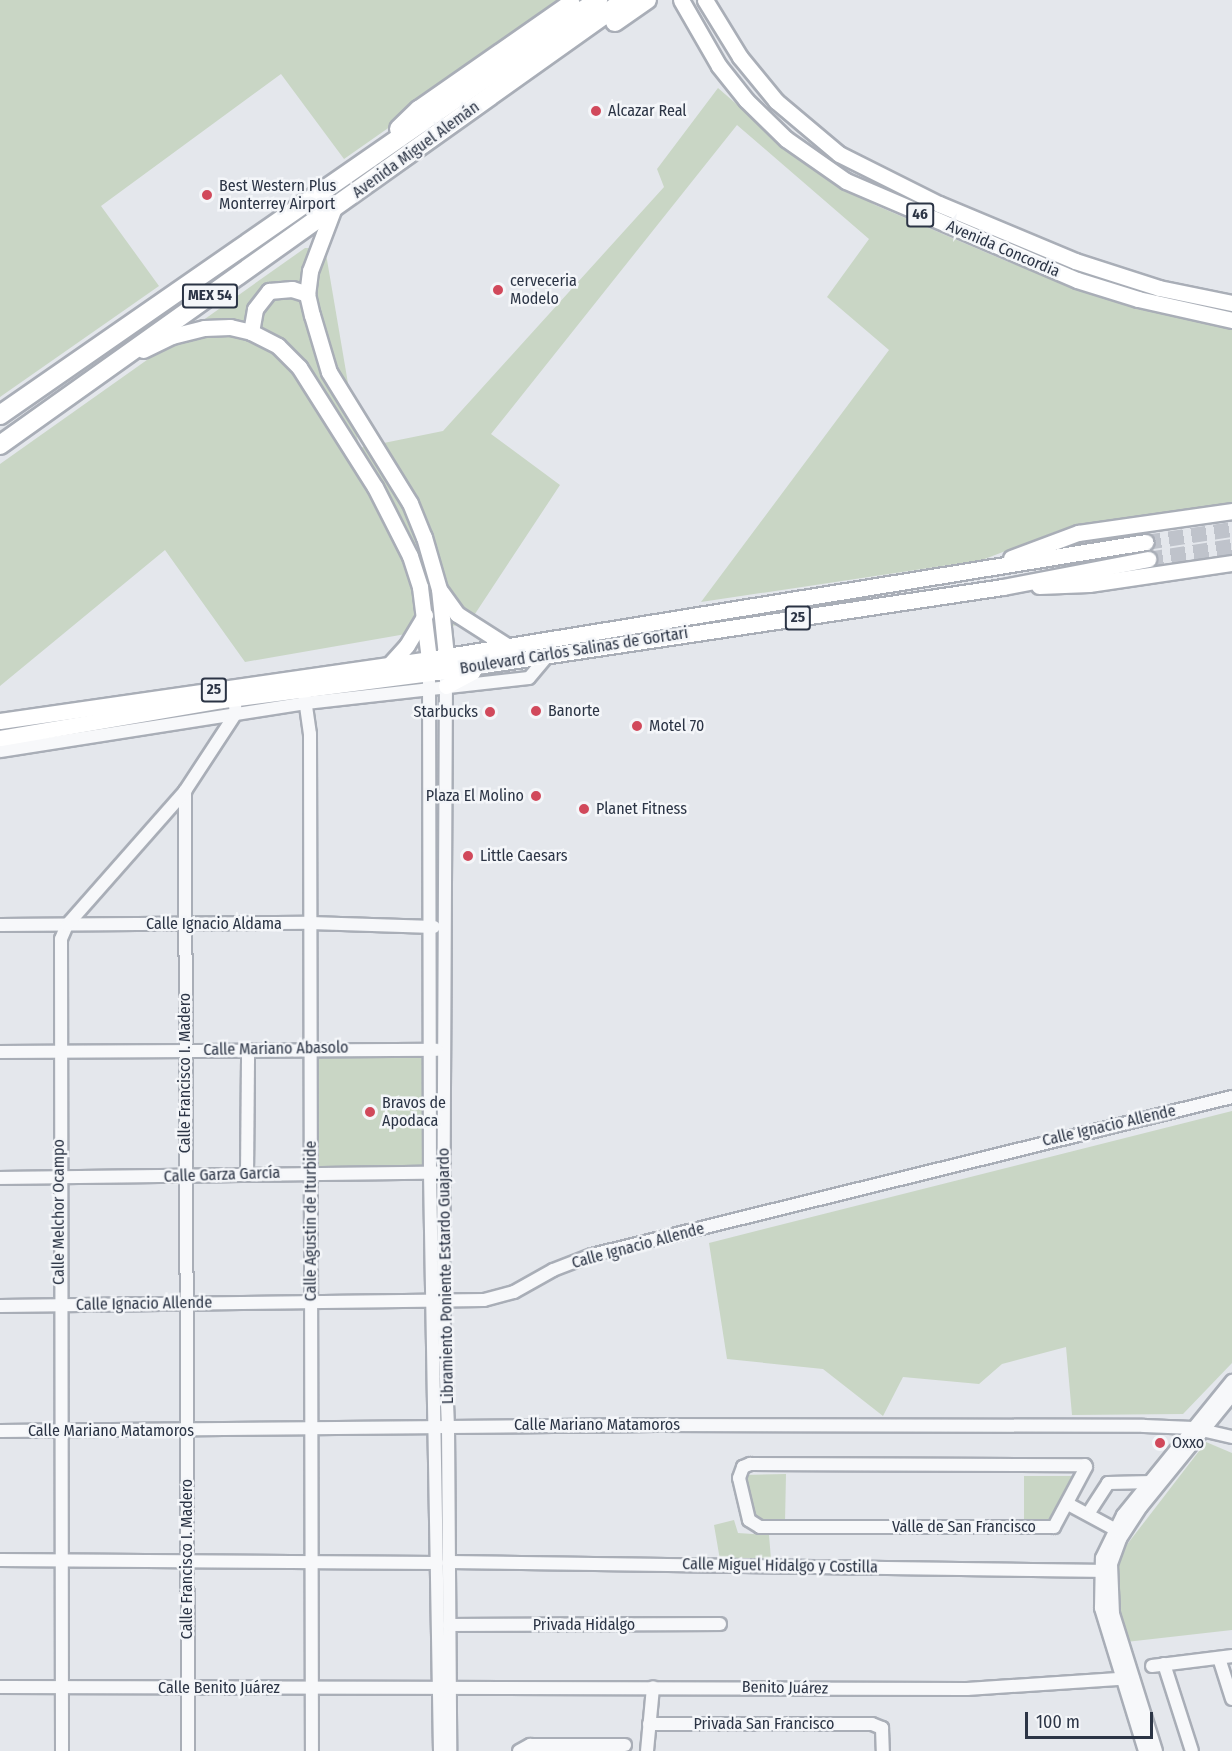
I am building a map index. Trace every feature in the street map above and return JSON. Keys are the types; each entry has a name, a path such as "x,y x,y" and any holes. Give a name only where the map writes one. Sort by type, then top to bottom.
{"highway":[{"path":"389,147 397,131 419,110 577,0"},
{"name":"Avenida Miguel Alemán","path":"0,445 401,163 414,140 598,0"},
{"path":"401,163 432,150 627,5 647,0"},
{"name":"Avenida Miguel Alemán","path":"0,415 389,147 414,140 627,5"}],"main road":[{"name":"Avenida Concordia","path":"681,0 719,66 746,100 786,139 846,181 1077,280 1138,300 1232,320"},
{"name":"Avenida Concordia","path":"705,0 740,57 776,101 839,154 939,204 1075,261 1159,288 1232,303"},
{"path":"333,210 313,261 307,294 329,372 410,503 439,589 446,671"},
{"path":"251,332 255,309 269,291 286,288 307,294"},
{"path":"103,371 172,336 204,328 251,332 278,346 299,367 332,414 398,531 420,587 425,615 429,674"},
{"path":"1000,564 1024,551 1077,532 1232,511"},
{"name":"Boulevard Carlos Salinas de Gortari","path":"0,738 305,697 446,671 507,646 1146,542"},
{"name":"Boulevard Carlos Salinas de Gortari","path":"446,671 466,674 501,662 1003,587 1148,559"},
{"path":"1003,587 1071,586 1232,563"},
{"path":"439,589 457,614 507,646"},
{"path":"390,664 407,645 425,615"},
{"name":"Boulevard Carlos Salinas de Gortari","path":"0,721 390,664 429,674"}],"street":[{"path":"395,692 429,674 446,671 528,678 549,654"},
{"name":"Libramiento Poniente Estardo Guajardo","path":"440,1751 449,1625 434,1426 437,1303 444,1173 446,671"},
{"name":"Libramiento Poniente Estardo Guajardo","path":"429,674 430,1173 437,1303 448,1426 443,1563 443,1688 450,1751"},
{"path":"305,697 395,692 412,696 426,707 430,716"},
{"name":"Calle Agustin de Iturbide","path":"305,697 310,923 312,1751"},
{"path":"0,751 235,706"},
{"name":"Calle Melchor Ocampo","path":"62,1751 59,1431 60,947 67,925 185,791 235,706"},
{"name":"Calle Francisco I. Madero","path":"185,791 188,1751"},
{"name":"Calle Ignacio Aldama","path":"0,925 310,923 445,928"},
{"name":"Calle Mariano Abasolo","path":"0,1052 248,1050 310,1047 445,1050"},
{"path":"247,1175 248,1050"},
{"name":"Calle Ignacio Allende","path":"0,1306 312,1302 437,1303 502,1296 592,1255 1232,1097"},
{"name":"Calle Garza García","path":"0,1178 311,1172 444,1173"},
{"path":"1156,1751 1101,1608 1104,1571 1119,1531 1198,1429 1232,1380"},
{"path":"1198,1429 1232,1395"},
{"name":"Calle Mariano Matamoros","path":"0,1431 186,1431 434,1426 1198,1429 1232,1437"},
{"name":"Valle de San Francisco","path":"750,1464 1086,1466 1075,1492 1054,1527 760,1527 749,1520 739,1476 743,1467 750,1464"},
{"path":"1088,1514 1108,1483 1154,1483"},
{"path":"1075,1492 1094,1502"},
{"path":"1068,1504 1119,1531"},
{"name":"Calle Miguel Hidalgo y Costilla","path":"0,1560 1104,1571"},
{"name":"Privada Hidalgo","path":"449,1625 720,1624"},
{"path":"1192,1751 1158,1665 1226,1657 1232,1699"},
{"path":"1127,1679 1146,1751"},
{"name":"Benito Juárez","path":"443,1688 967,1689 1127,1679"},
{"name":"Calle Benito Juárez","path":"0,1687 443,1688"},
{"path":"647,1751 653,1687"},
{"name":"Privada San Francisco","path":"649,1724 872,1724 882,1728 883,1751"},
{"path":"519,1751 530,1745 625,1745"}],"green space":[{"path":"0,0 571,0 344,159 281,74 101,206 159,286 0,397"},
{"path":"718,88 802,161 875,205 1006,261 1137,309 1232,328 1232,505 1060,530 982,560 701,602 889,350 827,297 869,239 737,125 491,434 560,485 469,623 245,662 165,550 0,686 0,464 305,248 325,248 359,448 443,431 664,187 657,169"},
{"name":"Bravos de Apodaca","path":"313,1055 426,1057 424,1169 311,1167"},
{"path":"1232,1111 1232,1363 1183,1414 1072,1415 1066,1347 1002,1364 979,1384 903,1377 883,1416 823,1369 727,1359 709,1243"},
{"path":"1206,1442 1232,1453 1232,1630 1126,1642 1113,1589 1122,1551"},
{"path":"786,1474 785,1522 753,1521 743,1475"},
{"path":"1024,1476 1075,1476 1049,1525 1024,1522"},
{"path":"734,1520 738,1533 769,1535 771,1559 720,1560 714,1525"}],"tunnel":[{"path":"1146,542 1232,529"},
{"path":"1148,559 1232,546"}],"place":[{"name":"Alcazar Real","path":"596,111"},
{"name":"Best Western Plus Monterrey Airport","path":"207,195"},
{"name":"cerveceria Modelo","path":"498,290"},
{"name":"Banorte","path":"536,711"},
{"name":"Starbucks","path":"490,712"},
{"name":"Motel 70","path":"637,726"},
{"name":"Plaza El Molino","path":"536,796"},
{"name":"Planet Fitness","path":"584,809"},
{"name":"Little Caesars","path":"468,856"},
{"name":"Bravos de Apodaca","path":"370,1112"},
{"name":"Oxxo","path":"1160,1443"}]}
